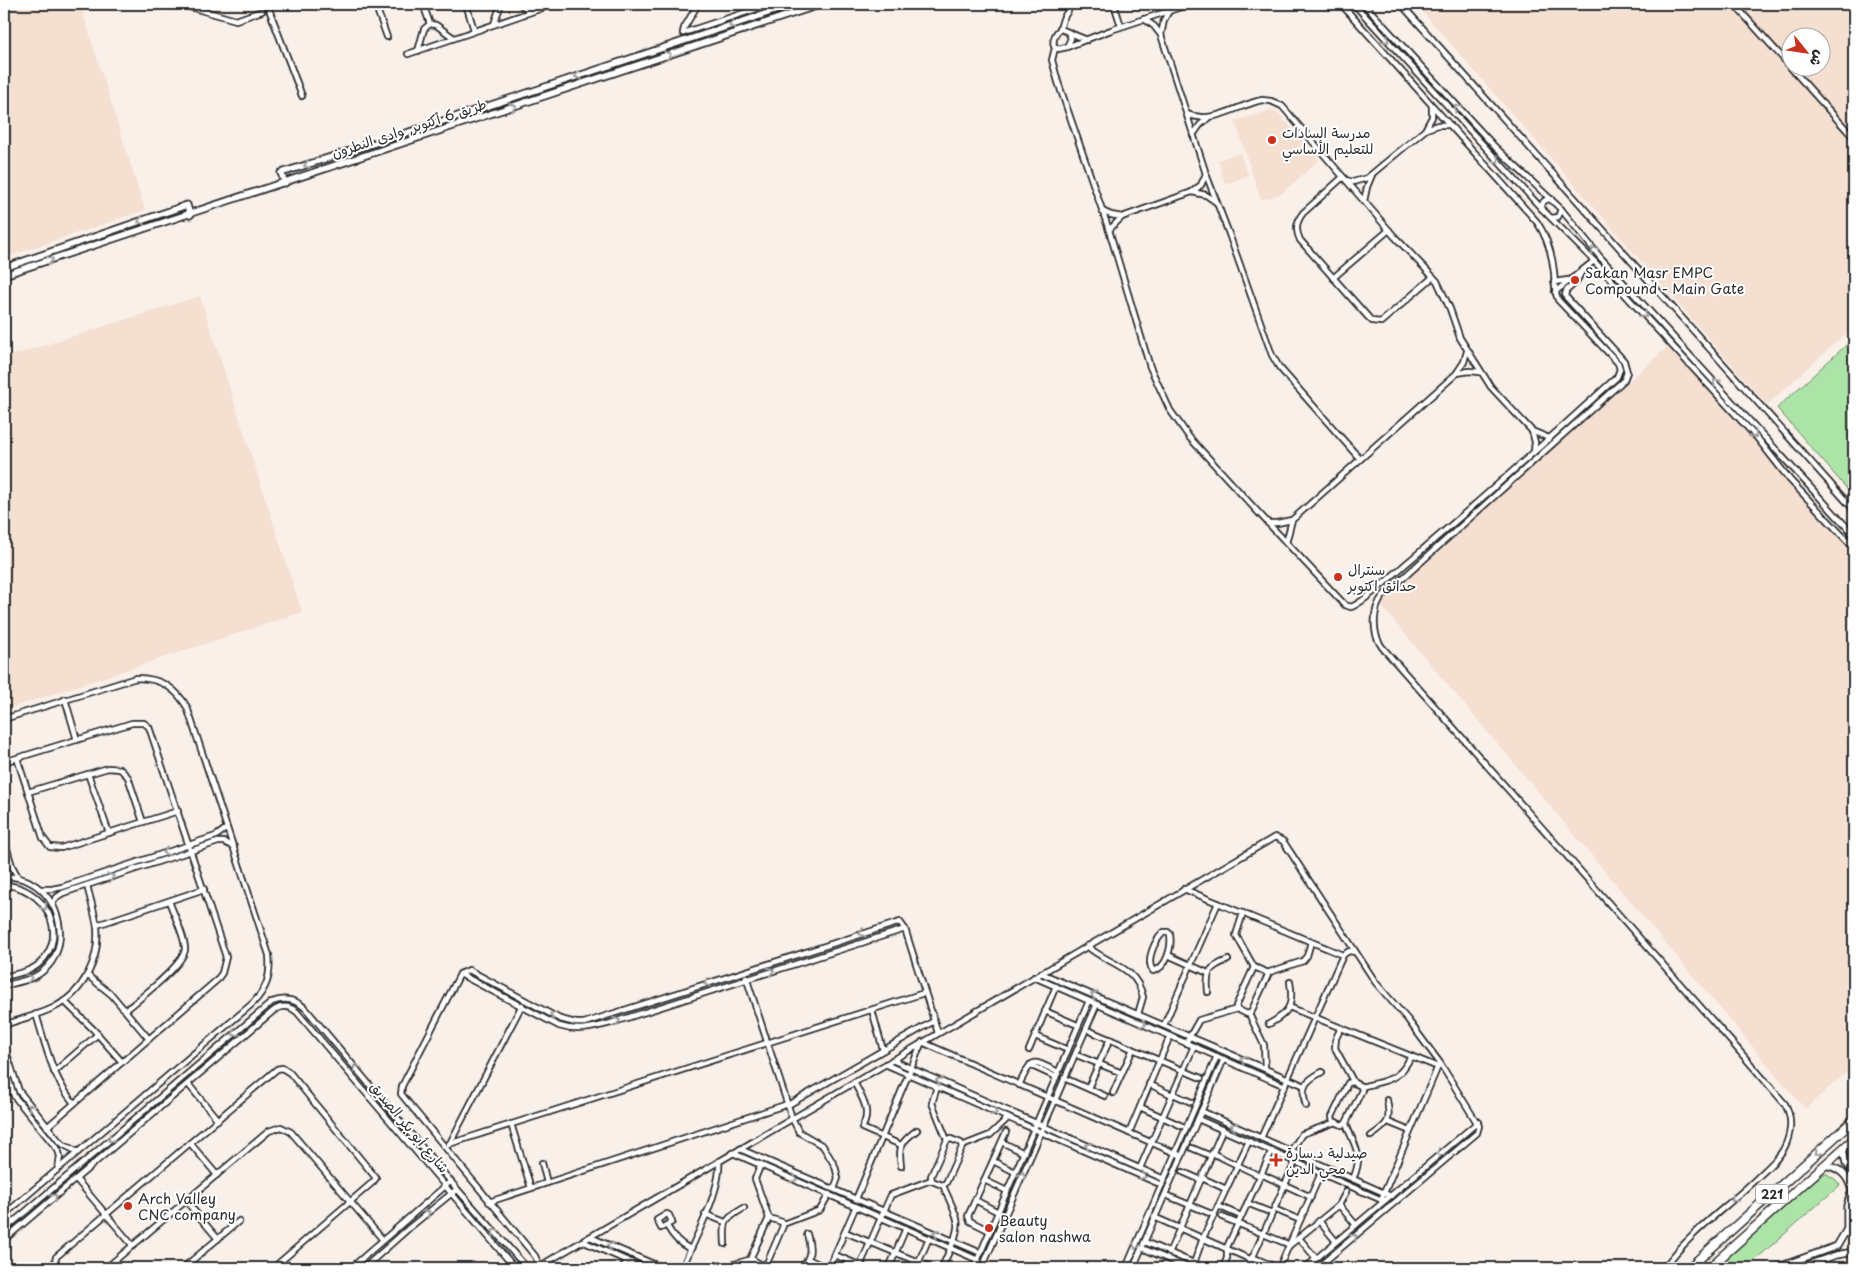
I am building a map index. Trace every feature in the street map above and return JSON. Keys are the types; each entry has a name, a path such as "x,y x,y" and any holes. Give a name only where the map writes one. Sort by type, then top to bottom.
{"highway":[{"name":"221","path":"1689,1268 1854,1120"},
{"name":"221","path":"1709,1268 1854,1139"}],"street":[{"path":"178,4 236,20 262,11"},
{"path":"267,4 302,96"},
{"path":"375,4 387,37"},
{"path":"423,4 430,24"},
{"path":"466,4 474,30"},
{"path":"494,24 501,4"},
{"path":"520,4 530,12"},
{"path":"408,54 554,4"},
{"path":"698,4 683,33 772,4"},
{"name":"طريق 6 أكتوبر, وادى النطرون","path":"285,183 281,173 795,4"},
{"name":"طريق 6 أكتوبر, وادى النطرون","path":"4,275 190,215 822,4"},
{"path":"1071,4 1053,41 1055,48 1052,64 1109,230 1150,367 1170,410 1189,437 1286,543 1350,607 1355,606 1438,537 1617,377 1620,372 1618,363 1560,303 1555,292 1551,251 1540,227 1341,4"},
{"path":"1114,4 1121,26"},
{"path":"1055,48 1067,47 1121,26 1190,4"},
{"path":"1354,4 1542,209 1594,261 1726,404 1758,439 1782,471 1854,548"},
{"path":"1364,4 1495,147 1561,209 1600,257 1854,535"},
{"path":"1401,4 1854,510"},
{"path":"1734,4 1780,55"},
{"path":"1161,35 1169,11"},
{"path":"1144,19 1154,26 1161,35 1206,174 1272,356 1279,367 1360,459"},
{"path":"418,50 424,29 430,24 436,25 454,38"},
{"path":"1060,29 1065,29 1070,34 1087,40"},
{"path":"1067,47 1071,38 1070,34"},
{"path":"1801,78 1854,138"},
{"path":"1187,114 1198,118 1209,117 1258,101 1275,102 1285,109 1344,179 1433,277 1446,300 1460,338 1491,387 1532,431 1549,438"},
{"path":"1425,130 1432,117 1432,105"},
{"path":"1193,135 1209,117"},
{"path":"1433,277 1386,319 1376,323 1372,321 1300,240 1296,226 1298,219 1303,213 1344,179 1360,181 1373,174 1425,130 1438,125 1450,125"},
{"path":"1109,230 1122,217 1192,192 1201,185 1206,174"},
{"path":"1364,201 1367,187 1373,174"},
{"path":"1192,192 1206,195 1217,204"},
{"path":"1542,209 1544,200 1551,199"},
{"path":"4,268 187,206 190,215"},
{"path":"1552,218 1558,217 1561,209"},
{"path":"1102,211 1122,217"},
{"path":"1333,278 1389,230"},
{"path":"1555,292 1594,261"},
{"path":"1582,271 1576,282 1566,291 1566,296 1624,361 1627,369 1626,377 1383,596 1376,607 1376,636 1380,645 1785,1104 1790,1113 1791,1123 1786,1144 1780,1154 1748,1186 1692,1235 1664,1268"},
{"path":"1554,282 1568,280"},
{"path":"1268,523 1292,520 1456,374 1462,365 1467,351"},
{"path":"1456,374 1469,371 1480,372"},
{"path":"1532,431 1534,451"},
{"path":"1782,471 1791,464"},
{"path":"1809,501 1818,494"},
{"path":"1286,543 1292,520"},
{"path":"4,719 136,678 155,680 172,688 181,696 188,707 269,954 271,968 262,994 252,1004 4,1216"},
{"path":"65,699 77,740"},
{"path":"4,762 132,723 144,723 149,727 226,957 226,966 217,980 47,1127"},
{"path":"17,758 43,838 50,847 61,848 178,811"},
{"path":"28,792 114,767 125,772 128,777 143,822"},
{"path":"88,774 110,833"},
{"path":"41,889 57,888 216,836 228,828"},
{"path":"938,1033 905,929 902,924 897,922 584,1023 560,1019 468,970 460,974 400,1091 402,1097 535,1256 540,1267 1184,889 1272,838 1278,837 1282,840 1376,983 1408,1020 1439,1065 1478,1122 1479,1129 1477,1133 1317,1268"},
{"path":"4,839 12,866 18,877"},
{"path":"52,904 63,893 218,842 224,842 234,847"},
{"path":"4,876 18,877 41,889 52,904 58,920 60,938 51,963 37,976 4,986"},
{"path":"4,885 24,889 40,900 46,907 52,921 53,934 50,948 38,965 4,977"},
{"path":"4,1025 56,1006 73,994 87,975 96,951 97,925 87,886"},
{"path":"97,925 204,889"},
{"path":"1184,889 1343,955"},
{"path":"126,1010 177,965 184,955 184,943 169,901"},
{"path":"1164,1025 1218,903"},
{"path":"1243,913 1236,935 1254,967 1267,973 1303,962 1311,942"},
{"path":"460,974 559,1026 569,1029 585,1029 611,1023 905,929"},
{"path":"1168,932 1171,939 1168,955 1161,967 1154,971 1150,964 1153,949 1160,936 1168,932"},
{"path":"1087,946 1104,959 1120,965 1130,972 1142,996 1138,1014"},
{"path":"1261,1138 1343,955 1349,951 1355,952"},
{"path":"1168,955 1208,973"},
{"path":"1208,992 1208,973 1216,964 1228,960"},
{"path":"1238,1010 1236,1005 1254,967"},
{"path":"744,971 792,1118 799,1132 823,1146 835,1166 838,1178 834,1189"},
{"path":"1041,973 1305,1086"},
{"path":"1249,1014 1268,975 1267,973"},
{"path":"87,975 112,995 149,1038"},
{"path":"1034,977 1285,1086"},
{"path":"1269,1024 1284,1014 1289,1008 1292,999 1290,982"},
{"path":"1029,1050 1056,986"},
{"path":"449,1144 924,993"},
{"path":"4,1240 272,1012 286,1007 290,1000"},
{"path":"4,1230 272,1002 290,1000 301,1005 330,1037 457,1189 527,1268"},
{"path":"446,1150 524,1000"},
{"path":"64,1001 98,1034 122,1062"},
{"path":"974,1268 1089,1001"},
{"path":"982,1268 1096,1004"},
{"path":"1114,1012 1117,1005"},
{"name":"شارع أبو بكر الصديق","path":"286,1007 297,1012 515,1268"},
{"path":"1289,1008 1411,1056 1439,1065"},
{"path":"872,1010 883,1050"},
{"path":"1186,1043 1199,1020 1238,1010 1249,1014 1264,1045 1265,1068"},
{"path":"1045,1011 1075,1024"},
{"path":"36,1014 54,1072 74,1103"},
{"path":"489,1202 788,1105 934,1021"},
{"path":"1341,1028 1336,1038 1336,1048 1354,1083"},
{"path":"1090,1031 1201,1078"},
{"path":"54,1072 98,1034"},
{"path":"1034,1036 1068,1050"},
{"path":"1129,1133 1170,1036"},
{"path":"323,1042 330,1037"},
{"path":"1088,1088 1110,1039"},
{"path":"856,1199 922,1042"},
{"path":"922,1042 1182,1156"},
{"path":"4,1045 19,1092 64,1145 78,1152"},
{"path":"1140,1168 1194,1046"},
{"path":"1113,1093 1133,1049"},
{"path":"215,1051 220,1056"},
{"path":"1079,1056 1122,1073"},
{"path":"1126,1268 1217,1056"},
{"path":"1346,1124 1342,1125 1332,1120 1332,1117 1348,1083 1351,1082 1361,1087 1395,1077 1400,1074 1411,1056"},
{"path":"1133,1268 1224,1059"},
{"path":"892,1060 1164,1179"},
{"path":"1019,1085 1030,1065 1038,1062 1058,1072"},
{"path":"885,1064 1162,1185"},
{"path":"4,1065 14,1096 58,1150 60,1156 58,1169"},
{"path":"1030,1065 1056,1078"},
{"path":"1382,1200 1439,1065"},
{"path":"58,1268 55,1263 56,1257 277,1070 282,1068 288,1070 375,1176 374,1181 351,1202 273,1268"},
{"path":"1306,1106 1303,1096 1305,1086 1312,1077 1322,1072"},
{"path":"1064,1078 1105,1096"},
{"path":"1208,1078 1215,1081"},
{"path":"854,1082 867,1108 866,1122 862,1128 901,1145"},
{"path":"188,1084 218,1120"},
{"path":"1149,1084 1192,1102"},
{"path":"931,1180 947,1140 932,1103 937,1087"},
{"path":"1353,1179 1359,1164 1359,1156 1346,1124 1362,1090 1361,1087"},
{"path":"368,1095 374,1090"},
{"path":"965,1100 968,1094"},
{"path":"1371,1136 1382,1130 1388,1122 1387,1100"},
{"path":"152,1103 157,1110"},
{"path":"1140,1107 1182,1126"},
{"path":"1202,1111 1391,1196"},
{"path":"389,1119 394,1114"},
{"path":"943,1185 946,1183 962,1146 990,1134 1008,1118"},
{"path":"1198,1118 1382,1200"},
{"path":"1291,1151 1302,1134 1336,1122"},
{"path":"1388,1122 1410,1131"},
{"path":"1305,1268 1356,1225 1382,1200 1391,1196 1478,1122"},
{"path":"511,1124 531,1188"},
{"path":"106,1268 270,1131 281,1128 286,1128 291,1132 383,1240"},
{"path":"1169,1253 1222,1129"},
{"path":"901,1166 901,1145 916,1130"},
{"path":"990,1231 969,1220 969,1214 1006,1132"},
{"path":"947,1140 951,1139 961,1143 962,1146"},
{"path":"1194,1263 1203,1238 1248,1141"},
{"path":"1002,1142 1024,1153"},
{"path":"190,1143 217,1175"},
{"path":"740,1148 981,1252"},
{"path":"1192,1148 1311,1196"},
{"path":"1843,1149 1846,1164 1854,1174"},
{"path":"1223,1268 1227,1258 1227,1249 1272,1151"},
{"path":"734,1152 978,1260"},
{"path":"682,1268 719,1179 719,1161"},
{"path":"993,1161 1015,1172"},
{"path":"1248,1268 1296,1162"},
{"path":"83,1163 88,1169"},
{"path":"542,1163 547,1183"},
{"path":"771,1169 774,1163"},
{"path":"752,1259 751,1256 769,1218 755,1179 761,1164"},
{"path":"1776,1268 1837,1246 1847,1229 1848,1201 1853,1190 1849,1180 1841,1171 1824,1165"},
{"path":"1332,1178 1335,1171"},
{"path":"1183,1172 1226,1189"},
{"path":"1149,1215 1227,1249 1278,1268 1321,1173"},
{"path":"76,1179 133,1246"},
{"path":"351,1268 451,1180"},
{"path":"860,1267 888,1199 894,1193 931,1180 943,1185 956,1218 957,1226 942,1268"},
{"path":"984,1180 1007,1191"},
{"path":"367,1267 409,1228 457,1189"},
{"path":"1290,1245 1339,1205 1346,1192"},
{"path":"769,1218 783,1224 816,1212 823,1206 829,1194"},
{"path":"1168,1196 1214,1215"},
{"path":"975,1200 998,1212"},
{"path":"186,1201 218,1239"},
{"path":"1003,1202 1010,1204"},
{"path":"1248,1203 1300,1220"},
{"path":"35,1204 40,1209"},
{"path":"1339,1205 1356,1225"},
{"path":"808,1259 828,1268 856,1206"},
{"path":"1218,1206 1241,1216"},
{"path":"725,1244 723,1233 725,1222 732,1214 744,1208"},
{"path":"705,1214 725,1222"},
{"path":"1847,1216 1854,1228"},
{"path":"1222,1217 1290,1245"},
{"path":"897,1224 900,1218"},
{"path":"183,1268 240,1221"},
{"path":"1320,1221 1334,1239"},
{"path":"404,1222 409,1228"},
{"path":"769,1268 767,1263 783,1224"},
{"path":"667,1226 672,1236 690,1249"},
{"path":"889,1268 906,1228"},
{"path":"845,1232 933,1268"},
{"path":"800,1268 808,1259 810,1247 807,1234"},
{"path":"590,1237 663,1268"},
{"path":"916,1268 928,1238"},
{"path":"1299,1238 1314,1256"},
{"path":"582,1241 644,1268"},
{"path":"1145,1242 1205,1268"},
{"path":"1142,1248 1189,1268"},
{"path":"1324,1252 1329,1258"},
{"path":"1799,1268 1836,1255 1854,1252"},
{"path":"835,1254 860,1267 866,1268"},
{"path":"720,1268 752,1259 762,1265 767,1263"},
{"path":"623,1268 626,1260"}],"shaded area":[{"path":"4,4 80,4 145,210 4,258"},
{"path":"1416,4 1854,4 1854,326 1767,405"},
{"name":"مدرسة السادات للتعليم الأساسي","path":"1271,110 1279,114 1319,160 1281,194 1261,200 1235,121"},
{"path":"1240,153 1248,176 1225,184 1218,160"},
{"path":"200,296 302,612 4,710 4,358"},
{"path":"1673,342 1854,548 1854,1065 1805,1109 1379,603"}],"green space":[{"path":"1854,338 1854,497 1777,408"},
{"path":"1826,1173 1840,1185 1746,1268 1715,1268 1813,1181"}],"place":[{"name":"مدرسة السادات للتعليم الأساسي","path":"1272,140"},
{"name":"Sakan Masr EMPC Compound - Main Gate","path":"1575,280"},
{"name":"سنترال حدائق اكتوبر","path":"1338,577"},
{"name":"صيدلية د.سارة محي الدين","path":"1276,1160"},
{"name":"Arch Valley CNC company","path":"128,1206"},
{"name":"Beauty salon nashwa","path":"989,1228"}]}
